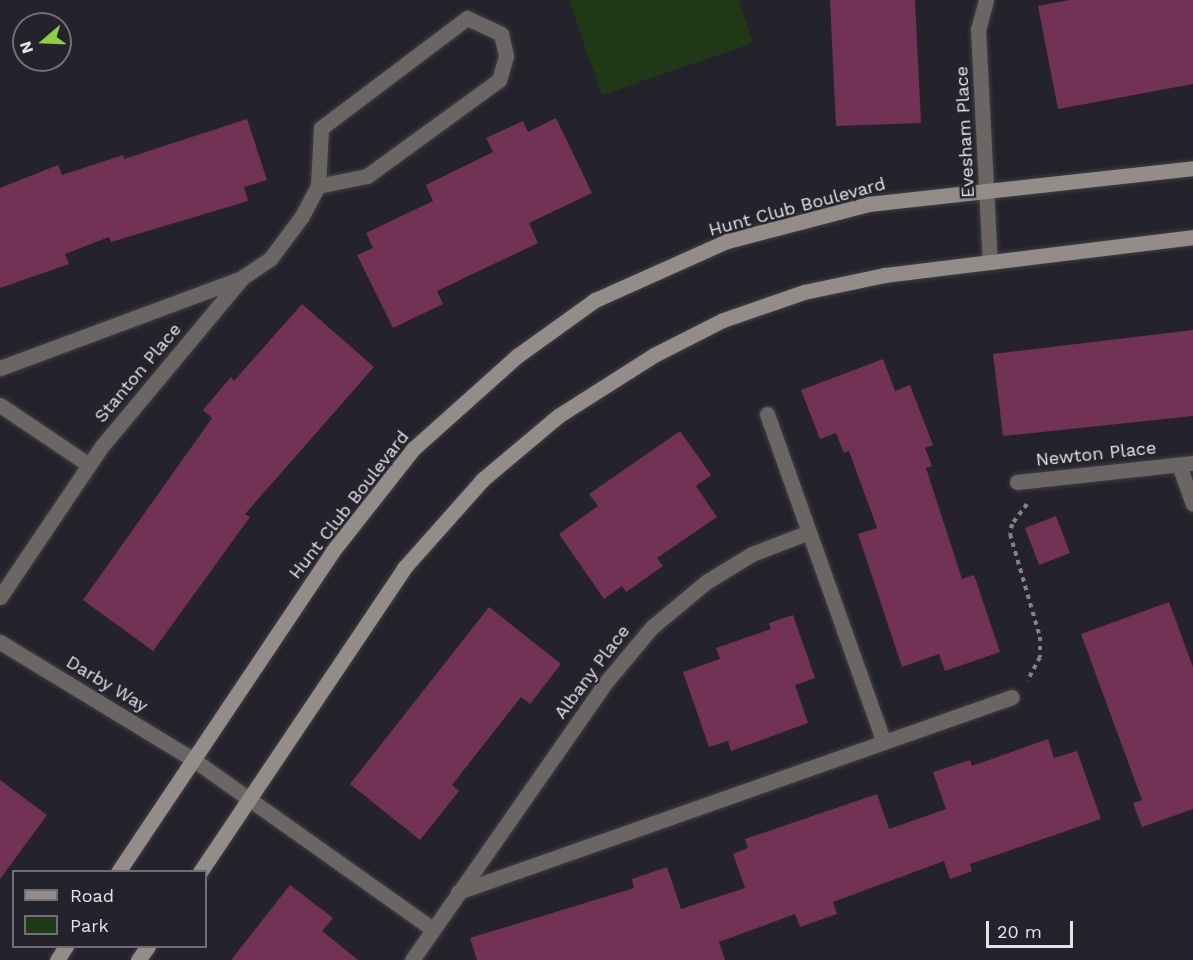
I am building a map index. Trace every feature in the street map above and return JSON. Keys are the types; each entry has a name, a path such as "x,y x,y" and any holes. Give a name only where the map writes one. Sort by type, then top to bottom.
{"street":[{"name":"Evesham Place","path":"986,0 978,29 988,188 990,262"},
{"path":"467,18 501,33 507,56 499,80 367,176 318,186 321,128 467,18"},
{"name":"Hunt Club Boulevard","path":"118,870 332,552 413,449 517,356 595,300 727,241 869,204 988,188 1193,168"},
{"name":"Stanton Place","path":"0,597 89,465 243,278 270,260 302,216 318,186"},
{"path":"201,870 404,568 482,480 558,416 654,355 723,320 804,292 885,275 1193,237"},
{"path":"0,368 243,278"},
{"path":"0,405 89,465"},
{"path":"767,414 884,742"},
{"name":"Newton Place","path":"1022,481 1186,464 1193,504"},
{"name":"Albany Place","path":"412,960 606,682 652,627 706,582 752,554 809,532"},
{"name":"Darby Way","path":"0,642 194,760"},
{"path":"458,892 1012,697"},
{"path":"194,760 433,929"}],"path":[{"path":"1012,697 1030,679 1040,657 1040,638 1010,534 1012,524 1025,511 1022,481"}],"green space":[{"path":"569,0 739,0 753,43 602,95"}],"building":[{"path":"830,0 915,0 921,123 836,126"},
{"path":"1069,0 1193,0 1193,84 1058,109 1038,6"},
{"path":"556,118 592,193 529,223 538,243 437,291 443,304 393,328 357,255 373,248 366,233 433,201 426,185 493,152 486,138 523,121 528,132"},
{"path":"247,119 267,180 244,187 248,201 111,242 109,237 65,254 69,264 0,288 0,188 58,165 62,175 123,155 124,159"},
{"path":"302,304 374,367 245,514 250,517 153,651 83,600 212,418 203,410 231,377 234,381"},
{"path":"1193,330 1193,416 1003,436 993,354"},
{"path":"883,359 895,391 910,385 933,445 925,448 932,466 926,468 962,579 974,575 1000,652 945,671 939,654 902,667 858,534 877,528 849,451 844,453 836,433 820,439 801,390"},
{"path":"680,431 711,475 696,486 717,517 657,558 663,566 626,592 622,586 604,599 559,534 598,506 589,494"},
{"path":"1056,516 1070,553 1039,565 1025,528"},
{"path":"1169,602 1193,667 1193,809 1142,827 1133,803 1142,800 1081,634"},
{"path":"489,607 561,664 530,704 521,697 452,785 459,791 420,840 350,784"},
{"path":"793,615 815,678 795,685 808,723 731,751 728,741 709,747 683,672 720,659 716,648 771,629 769,623"},
{"path":"1048,739 1054,758 1077,751 1101,819 970,864 972,871 950,879 944,861 833,902 837,914 800,927 795,914 719,942 725,960 477,960 470,938 634,888 632,879 667,867 681,909 745,888 733,854 748,848 745,839 877,794 889,829 946,809 933,772 970,760 972,766"},
{"path":"0,780 47,815 0,879"},
{"path":"290,885 333,918 322,931 358,960 231,960"}]}
